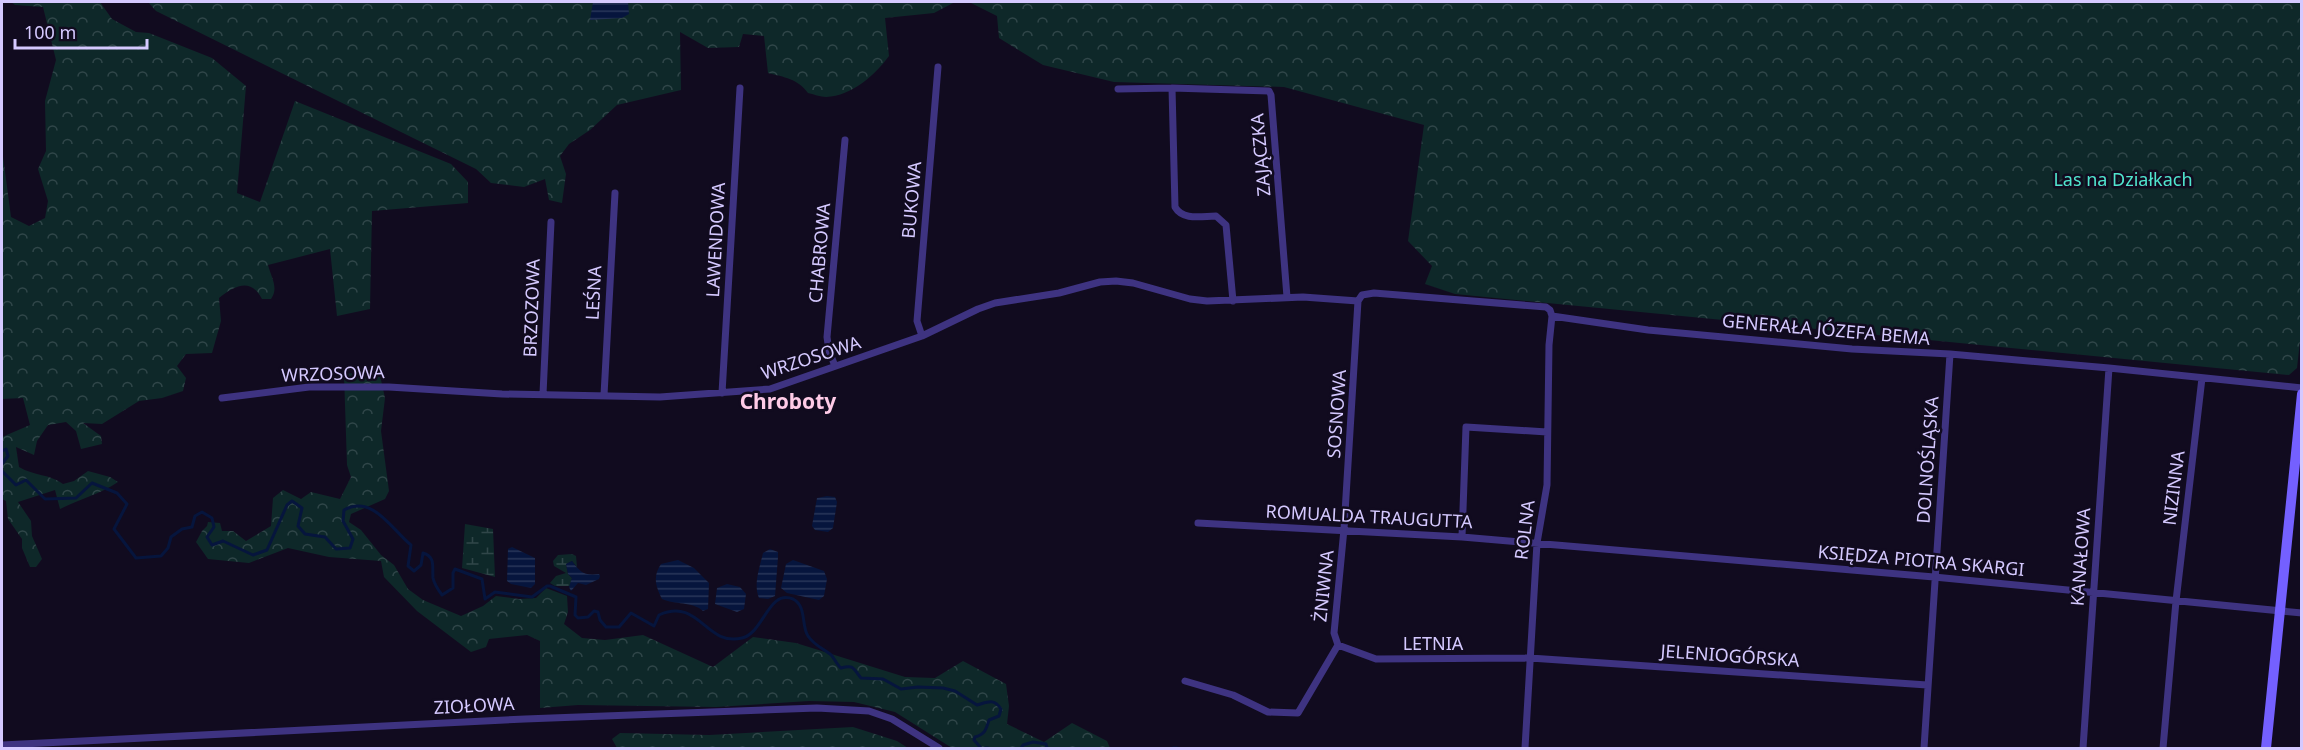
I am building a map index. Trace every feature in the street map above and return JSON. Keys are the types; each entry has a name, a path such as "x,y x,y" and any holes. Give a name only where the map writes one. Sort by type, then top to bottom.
{"main road":[{"path":"2266,748 2301,394"}],"street":[{"name":"BUKOWA","path":"922,336 917,321 938,67"},
{"name":"LAWENDOWA","path":"722,393 740,88"},
{"path":"1172,88 1175,207 1185,216 1216,216 1226,225 1233,301"},
{"name":"ZAJĄCZKA","path":"1118,89 1269,91 1287,297"},
{"name":"CHABROWA","path":"835,366 827,337 845,140"},
{"name":"LEŚNA","path":"603,395 615,193"},
{"name":"BRZOZOWA","path":"543,394 550,222"},
{"name":"WRZOSOWA","path":"222,398 309,387 389,387 502,394 660,397 782,386 922,336 995,303 1059,293 1100,282 1133,283 1190,299 1233,301 1287,297 1358,301"},
{"name":"GENERAŁA JÓZEFA BEMA","path":"1358,301 1362,295 1374,293 1546,308 1550,310 1552,316 1648,330 1852,349 1950,354 2109,368 2301,388"},
{"name":"SOSNOWA","path":"1344,529 1358,301"},
{"name":"ROLNA","path":"1525,748 1537,543 1547,485 1552,316"},
{"name":"DOLNOŚLĄSKA","path":"1924,748 1950,354"},
{"name":"KANAŁOWA","path":"2083,748 2109,368"},
{"name":"NIZINNA","path":"2163,748 2176,601 2202,378"},
{"path":"1462,537 1466,427 1547,432"},
{"name":"ROMUALDA TRAUGUTTA","path":"1198,523 1344,529 1537,543"},
{"name":"ŻNIWNA","path":"1338,645 1334,633 1344,529"},
{"name":"KSIĘDZA PIOTRA SKARGI","path":"1537,543 1934,577 2301,613"},
{"path":"1185,681 1233,695 1268,712 1298,713 1338,645"},
{"name":"LETNIA","path":"1338,645 1376,659 1530,658"},
{"name":"JELENIOGÓRSKA","path":"1530,658 1927,685"},
{"name":"ZIOŁOWA","path":"2,745 817,708 869,711 892,719 939,748"}],"green space":[{"path":"11,2 100,2 112,19 136,32 149,33 212,58 246,86 237,193 260,202 295,101 451,164 468,182 468,203 372,211 370,309 337,316 330,249 268,265 274,287 271,299 262,299 258,292 248,286 236,287 219,298 221,321 212,353 186,354 177,366 186,378 183,391 162,398 139,401 102,424 83,423 101,436 102,444 81,449 76,431 66,422 48,425 37,441 34,455 16,447 19,467 53,478 63,484 74,481 88,471 110,477 118,482 60,509 55,490 18,502 31,521 32,536 42,559 36,567 30,567 22,548 22,539 8,519 6,501 2,499 2,437 30,425 23,398 2,399 2,149 11,217 29,226 45,218 48,201 38,169 46,151 45,101 56,60 43,7 15,5"},
{"path":"148,2 955,2 934,13 885,18 889,56 862,83 836,96 826,97 808,93 804,88 785,77 768,73 764,36 743,34 739,47 708,48 680,32 681,90 617,105 590,130 569,144 560,156 566,174 562,203 549,200 545,179 524,187 491,183 476,169 156,11"},
{"name":"Las na Działkach","path":"969,2 2301,2 2302,323 2297,368 2289,375 1455,294 1425,284 1432,266 1408,241 1424,125 1284,87 1114,82 1043,65 999,38 997,16"},
{"path":"379,371 385,398 381,431 389,491 385,499 351,514 349,522 361,530 381,555 394,565 408,589 423,600 461,616 483,606 496,596 519,599 536,598 546,588 567,596 568,612 564,624 582,638 605,640 643,635 713,667 753,637 796,643 905,677 935,678 963,661 1006,684 1009,706 1007,724 1044,742 1072,723 1107,741 1110,748 952,748 895,712 854,702 809,701 716,707 578,705 540,708 540,641 527,635 489,639 486,647 471,652 417,611 384,577 381,561 329,557 288,548 249,563 208,559 196,542 208,522 220,523 222,531 233,531 246,541 271,526 273,498 283,490 301,499 311,492 340,499 351,477 347,465 344,374"},
{"path":"465,524 493,529 495,577 462,568"},
{"path":"558,555 576,556 577,567 572,561 566,564 568,574 572,578 570,586 555,586 550,583 556,576 566,573 554,566 553,561"},
{"path":"853,727 897,741 908,748 617,748 612,739 620,733 709,735"}],"water":[{"path":"593,2 628,2 629,14 622,18 590,20"},
{"path":"835,497 837,502 833,528 828,532 815,530 812,526 817,498"},
{"path":"512,547 535,558 535,584 531,588 507,581 508,549"},
{"path":"770,549 778,552 775,596 768,599 759,598 757,581 759,570 763,553"},
{"path":"678,560 694,568 709,583 708,609 703,611 694,606 662,599 656,581 658,568 661,564"},
{"path":"793,560 824,571 827,579 824,596 819,600 787,593 781,588 786,564"},
{"path":"572,561 583,572 599,574 599,579 586,585 578,583 571,591 569,587 572,578 568,574 566,564"},
{"path":"727,584 740,587 746,594 744,609 737,612 715,604 717,588"}],"waterway":[{"path":"2,451 6,449 8,456 2,464"},
{"path":"2,471 16,485 26,480 45,499 76,498 92,483 117,493 127,504 114,529 136,558 161,556 168,548 171,537 182,529 192,527 195,516 202,512 212,518 214,527 207,537 212,545 223,541 253,555 267,550 287,505 292,501 302,508 298,526 305,534 325,537 336,549 350,548 353,539 343,521 344,510 354,506 373,510 411,545 408,566 414,571 421,565 423,553 430,557 434,580 442,595 453,588 455,569 482,579 485,599 495,592 532,597 550,586 576,597 575,615 578,618 588,617 594,611 598,612 600,620 606,627 619,627 631,613 654,626 659,615 673,611 684,612 719,636 729,639 742,638 749,634 778,600 793,599 800,606 808,636 831,655 841,668 851,667 861,678 883,679 901,689 943,688 955,691 977,705 996,703 1001,709 999,716 989,720 985,731 975,737 974,740 981,748"},
{"path":"1021,748 1033,742 1046,744 1047,748"}],"district":[{"name":"Chroboty","path":"788,402"}]}
